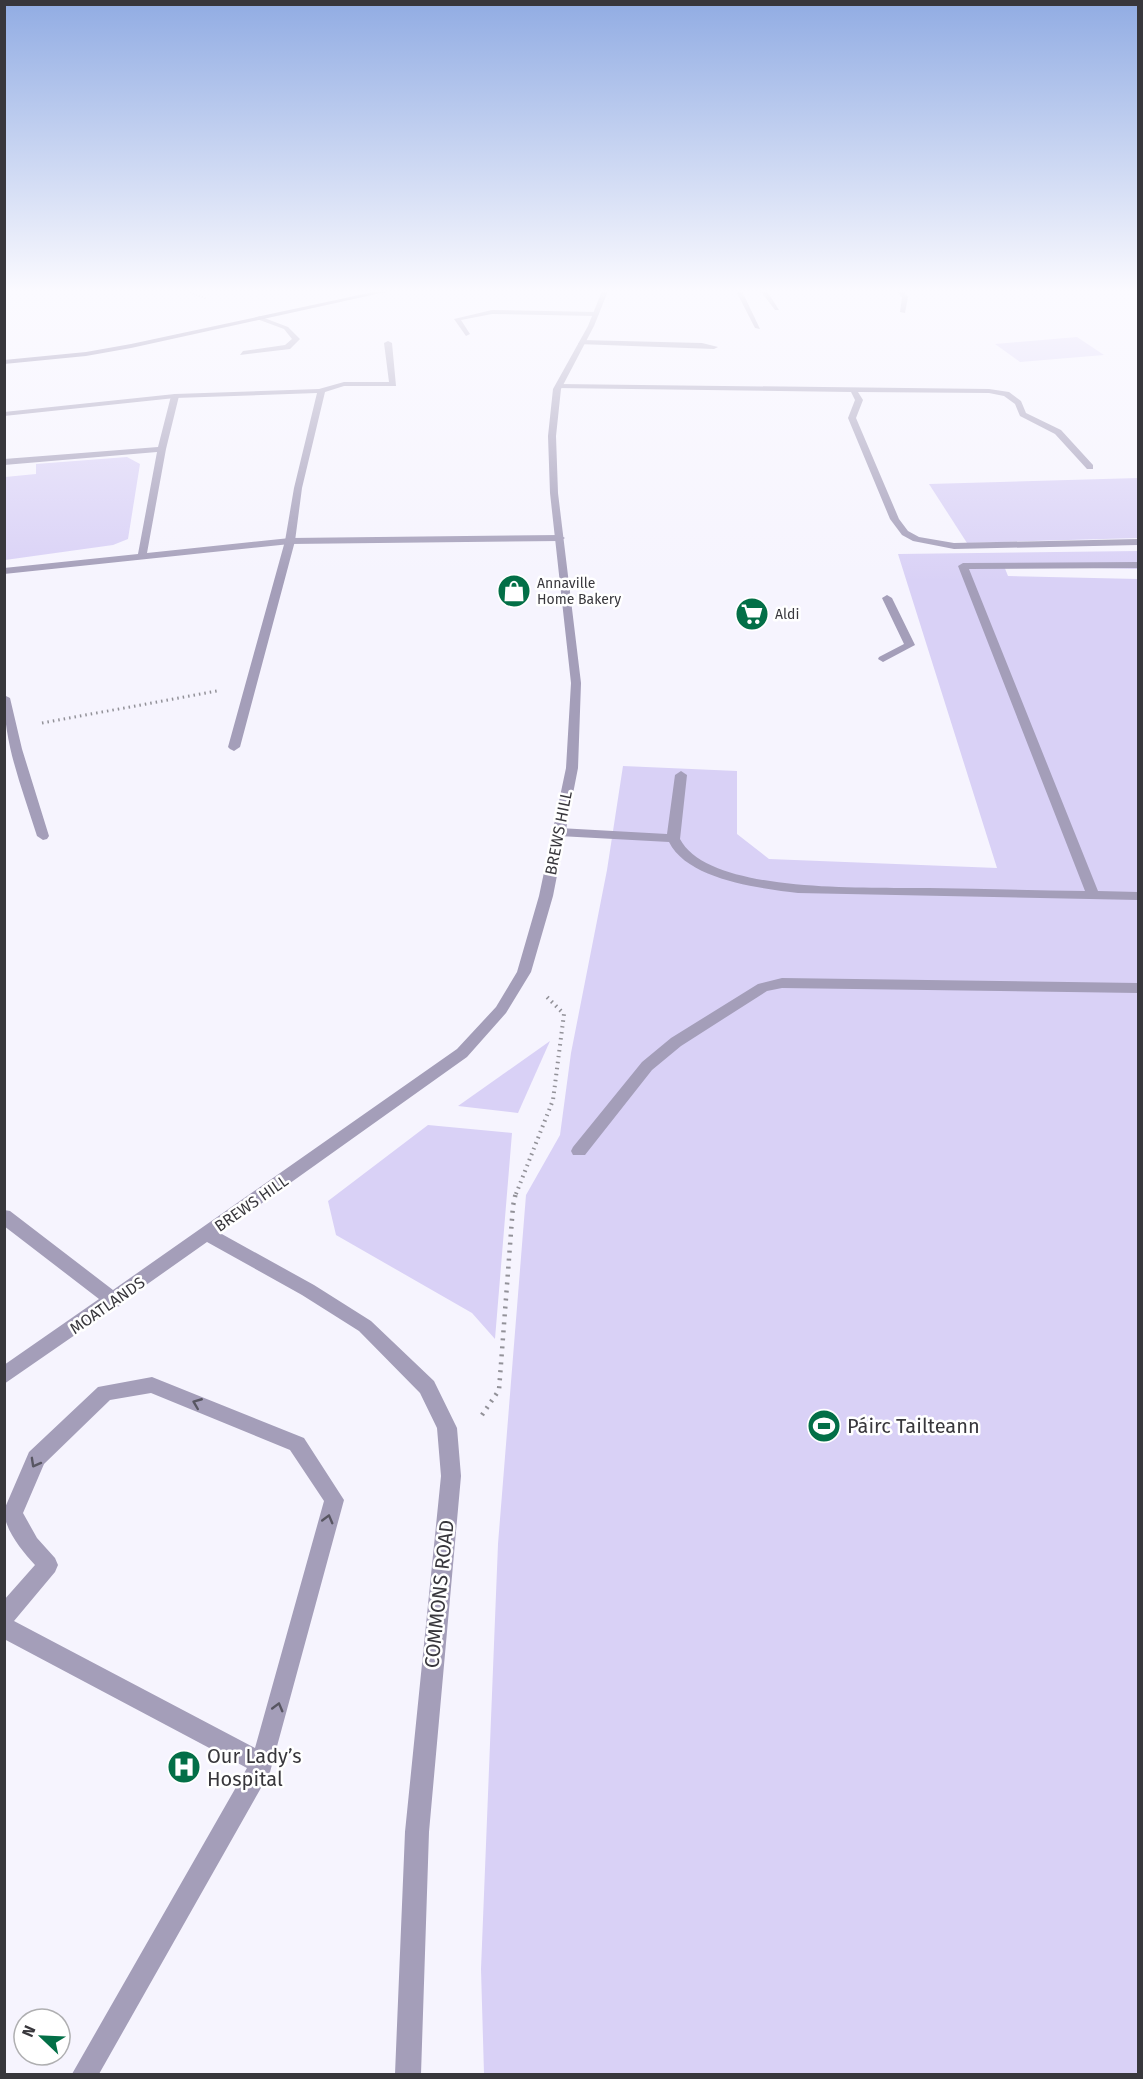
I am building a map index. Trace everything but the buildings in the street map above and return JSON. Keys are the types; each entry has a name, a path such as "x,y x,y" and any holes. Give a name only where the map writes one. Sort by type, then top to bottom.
{"street":[{"path":"234,747 290,541 298,488 321,391 324,388"},
{"name":"BREWS HILL","path":"208,1234 462,1053 501,1010 524,972 546,896 572,768 576,683 554,493 552,436 559,388"},
{"path":"757,388 1006,394 1018,403 1023,414 1047,424 1058,432 1090,467"},
{"path":"853,389 859,400 852,418 895,519 905,533 916,539 954,546 1138,543"},
{"path":"4,414 175,396 321,391"},
{"path":"142,556 162,448 175,396"},
{"path":"4,462 162,448"},
{"path":"4,571 290,541 560,538"},
{"path":"1093,895 963,566 1138,565"},
{"path":"883,659 910,645 887,598"},
{"path":"4,698 10,731 43,836"},
{"path":"681,775 674,838 678,849 693,860 744,881 798,889 1138,896"},
{"path":"559,832 674,838"},
{"path":"579,1151 647,1066 676,1042 764,987 782,983 1138,988"},
{"path":"4,1216 114,1301"},
{"name":"MOATLANDS","path":"4,1376 208,1234"},
{"name":"COMMONS ROAD","path":"208,1234 308,1290 365,1326 428,1387 447,1428 451,1476 417,1832 408,2074"},
{"path":"4,1617 48,1565 30,1545 13,1514 36,1458 105,1393 152,1385 297,1444 334,1500 262,1764 85,2074"},
{"path":"4,1627 262,1764"}],"path":[{"path":"10,731 251,684"},
{"path":"450,1460 499,1390 513,1206 518,1185 553,1100 564,1014 524,972"}],"shaded area":[{"path":"127,457 140,464 128,539 113,545 5,560 5,477 36,474 36,464"},
{"path":"1138,478 1138,538 967,543 929,484"},
{"name":"Páirc Tailteann","path":"1138,551 1138,569 1004,566 1008,576 1138,579 1138,2074 484,2074 481,1969 498,1544 526,1195 560,1135 571,1053 607,870 623,766 737,771 737,834 769,859 997,868 898,554"},
{"path":"550,1041 518,1113 458,1106"},
{"path":"428,1125 512,1133 495,1339 472,1313 336,1235 328,1201"}],"place":[{"name":"Annaville Home Bakery","path":"514,591"},
{"name":"Aldi","path":"752,614"},
{"name":"Páirc Tailteann","path":"824,1426"},
{"name":"Our Lady’s Hospital","path":"184,1767"}]}
